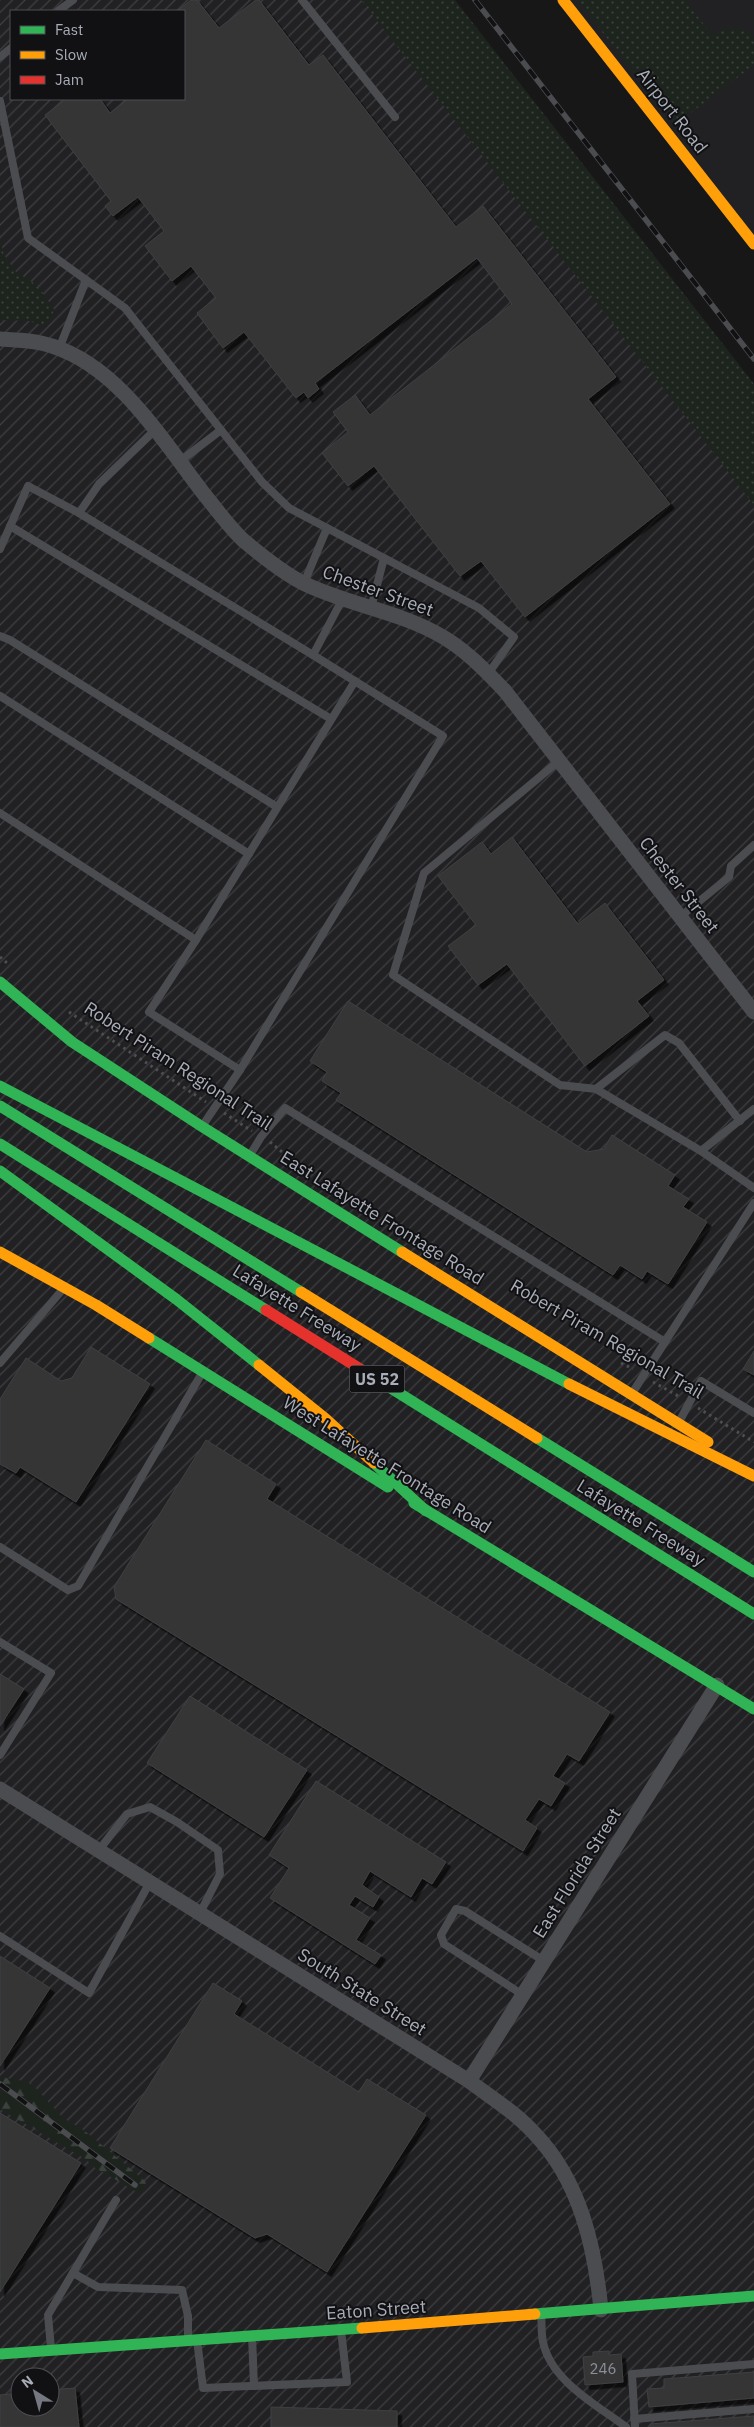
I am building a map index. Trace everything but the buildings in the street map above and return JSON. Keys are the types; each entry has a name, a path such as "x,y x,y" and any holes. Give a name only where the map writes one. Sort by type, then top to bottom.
{"main road":[{"name":"Airport Road","path":"563,0 754,244"},
{"name":"East Lafayette Frontage Road","path":"0,982 72,1042 201,1126 754,1471"},
{"path":"0,1086 622,1411 754,1476"},
{"name":"Lafayette Freeway","path":"0,1106 754,1572"},
{"name":"Lafayette Freeway","path":"0,1144 754,1614"},
{"path":"0,1171 176,1299 326,1419 426,1511"},
{"name":"West Lafayette Frontage Road","path":"4,1257 65,1287 426,1511 754,1708"},
{"name":"Eaton Street","path":"0,2354 601,2310 754,2296"}],"street":[{"name":"Chester Street","path":"0,339 29,341 60,349 91,365 109,378 125,393 242,538 264,557 304,583 417,624 438,634 463,650 505,691 754,1012"},
{"name":"East Florida Street","path":"469,2081 717,1685"},
{"name":"South State Street","path":"0,1789 469,2081 518,2118 536,2135 567,2180 589,2233 598,2274 601,2310"}],"lane":[{"path":"59,10 73,0"},
{"path":"302,0 395,117"},
{"path":"0,57 10,49"},
{"path":"0,102 28,238 124,308 262,482 289,508 479,608 514,637 488,674"},
{"path":"60,349 86,280"},
{"path":"79,513 99,484 155,430"},
{"path":"179,462 221,430"},
{"path":"0,549 28,486 79,513 443,736 240,1070 201,1126"},
{"path":"10,526 331,719"},
{"path":"304,583 327,528"},
{"path":"371,608 384,558"},
{"path":"313,655 343,598"},
{"path":"0,636 10,640 277,807"},
{"path":"240,1070 149,1012 196,940 354,681"},
{"path":"0,696 249,854"},
{"path":"559,761 424,873 393,975 560,1085 596,1089 701,1151 754,1188"},
{"path":"0,813 196,940"},
{"path":"680,917 729,877 731,866 754,845"},
{"path":"596,1089 665,1035 679,1043 740,1121"},
{"path":"250,1156 285,1108 665,1342"},
{"path":"701,1151 754,1109"},
{"path":"622,1411 754,1203"},
{"path":"0,1363 65,1287"},
{"path":"0,1547 68,1590 78,1586 203,1372"},
{"path":"678,1423 701,1382 754,1414"},
{"path":"0,1642 51,1674 0,1755"},
{"path":"99,1850 127,1814 139,1809 150,1807 177,1822 218,1850 220,1874 200,1913"},
{"path":"0,1936 89,1993 150,1882"},
{"path":"523,1995 444,1944 441,1935 456,1909 465,1911 544,1961"},
{"path":"51,2350 48,2315 116,2200"},
{"path":"73,2273 98,2287 182,2290 203,2388 347,2382 341,2330"},
{"path":"541,2314 542,2341 555,2369 570,2384 626,2427"},
{"path":"252,2336 254,2386"},
{"path":"754,2364 632,2374 635,2423 754,2409"}],"path":[{"path":"0,957 10,966"},
{"name":"Robert Piram Regional Trail","path":"62,1008 262,1137 289,1158"},
{"name":"Robert Piram Regional Trail","path":"613,1360 645,1376 754,1442"}],"shaded area":[{"path":"0,0 418,0 754,421 754,2427 0,2427"},
{"path":"569,0 754,0 754,242"}],"green space":[{"path":"361,0 455,0 754,384 754,505"},
{"path":"577,0 685,0 712,35 723,30 738,29 754,36 754,65 675,125"},
{"path":"0,238 4,255 16,272 37,285 54,309 51,319 44,326 29,321 0,320"},
{"path":"0,2077 30,2082 63,2118 85,2131 145,2181 146,2185 141,2192 135,2191 92,2166 87,2160 0,2109"}],"railway":[{"path":"475,0 754,359"},
{"path":"0,2084 135,2185"}],"traffic: fast":[{"path":"0,982 72,1042 201,1126 402,1252"},
{"path":"0,1086 569,1384"},
{"path":"0,1106 301,1292"},
{"path":"0,1144 266,1310"},
{"path":"0,1171 176,1299 259,1365"},
{"path":"149,1338 388,1487"},
{"path":"365,1372 754,1614"},
{"path":"537,1438 754,1572"},
{"path":"374,1463 426,1511"},
{"path":"414,1503 754,1709"},
{"path":"535,2314 754,2296"},
{"path":"0,2354 362,2328"}],"traffic: slow":[{"path":"563,0 754,244"},
{"path":"0,1252 96,1305 149,1338"},
{"path":"402,1252 708,1442"},
{"path":"301,1292 537,1438"},
{"path":"259,1365 326,1419 374,1463"},
{"path":"569,1384 754,1476"},
{"path":"362,2328 535,2314"}],"traffic: jam":[{"path":"266,1310 365,1372"}]}
